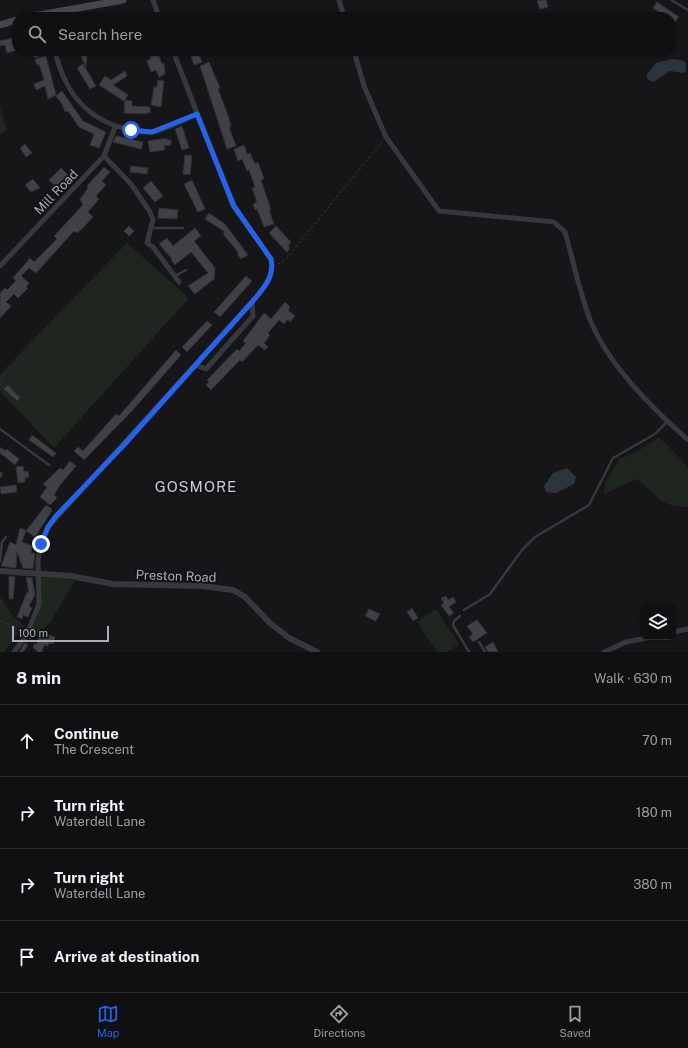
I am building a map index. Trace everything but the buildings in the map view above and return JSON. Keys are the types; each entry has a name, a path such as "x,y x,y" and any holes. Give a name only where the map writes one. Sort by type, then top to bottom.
{"main road":[{"path":"63,12 123,0"},
{"path":"0,25 12,21"}],"street":[{"path":"153,0 157,12"},
{"path":"338,0 342,12"},
{"path":"57,56 64,76 79,102 92,115 115,127 143,132 152,132 197,114"},
{"path":"14,652 27,634 39,604 37,574 41,544 48,527 56,516 123,446 252,302 270,278 273,268 271,259 234,206 174,56"},
{"path":"355,56 364,86 386,136 439,211 554,222 565,232 590,318 601,340 627,380 688,440"},
{"name":"Mill Road","path":"0,266 104,156 115,127"},
{"path":"104,156 131,184 150,212 152,220 147,244 153,247 179,282"},
{"path":"195,365 206,369 253,316 252,302"},
{"name":"Preston Road","path":"0,571 71,576 113,584 203,586 233,590 245,596 270,623 289,638 317,652"},
{"path":"676,631 688,629"},
{"path":"604,652 626,642 640,639"}],"lane":[{"path":"671,0 688,10"},
{"path":"151,228 183,228"},
{"path":"175,277 186,270"},
{"path":"464,610 490,594 522,550 535,537 589,505 613,458 655,434 668,422"},
{"path":"0,429 49,465"},
{"path":"0,560 2,542 6,537"},
{"path":"460,616 454,621 453,625 469,652"},
{"path":"479,642 485,652"}],"path":[{"path":"273,268 285,260 386,136"},
{"path":"0,379 24,356"},
{"path":"0,621 27,634"}],"shaded area":[{"path":"672,59 684,61 686,64 686,71 683,73 670,71 653,82 647,79 647,74 656,63"},
{"path":"0,107 7,130 0,134"},
{"path":"127,243 189,298 54,448 0,391 0,374"},
{"path":"659,437 688,467 688,507 670,505 664,502 636,479 604,494 606,481 620,459 638,451"},
{"path":"567,468 576,477 574,484 556,493 546,492 544,486 553,473"},
{"path":"40,577 75,580 51,621 32,640 27,638 38,614"},
{"path":"0,597 13,616 24,626 4,652 0,652"},
{"path":"436,609 459,644 447,652 437,652 417,622"}],"district":[{"name":"GOSMORE","path":"196,486"}],"route":[{"path":"41,544 48,527 56,516 123,446 252,302 270,278 273,268 271,259 234,206 197,114 152,132 131,130"}]}
